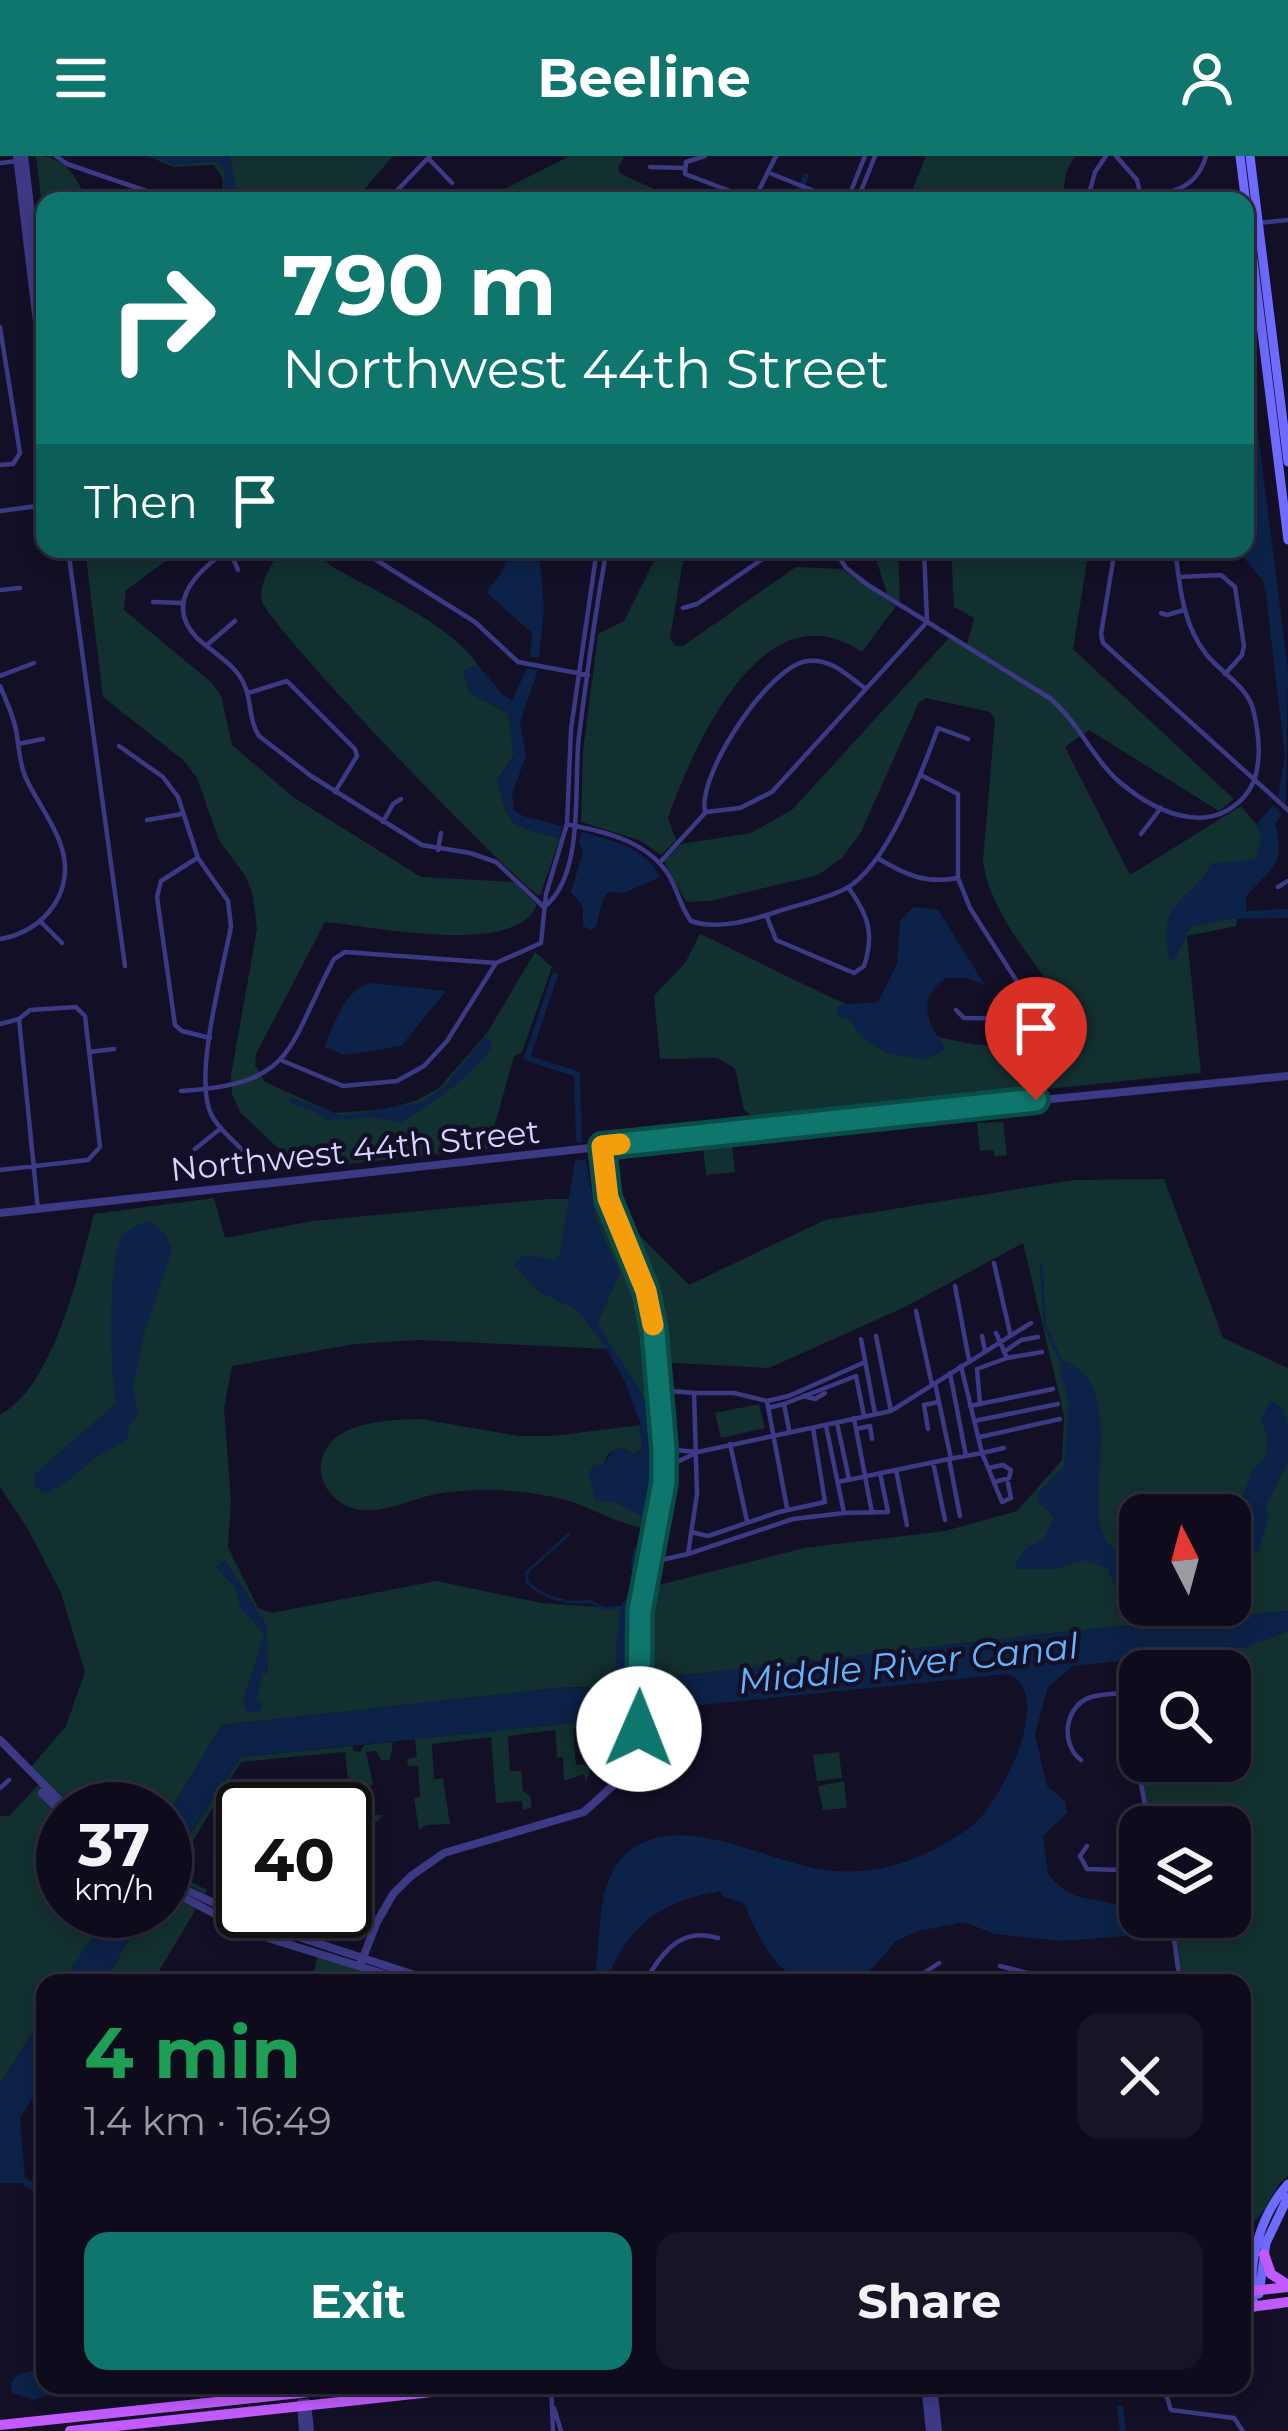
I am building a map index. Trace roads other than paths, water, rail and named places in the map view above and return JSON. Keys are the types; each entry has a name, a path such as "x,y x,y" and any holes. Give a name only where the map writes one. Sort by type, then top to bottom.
{"main road":[{"path":"1240,156 1245,192"},
{"path":"1250,156 1263,308"},
{"path":"1254,249 1288,461"},
{"path":"1280,412 1288,540"},
{"path":"1251,2291 1260,2233 1288,2184"},
{"path":"1251,2291 1272,2225 1288,2197"},
{"path":"1264,2254 1271,2274 1288,2286"},
{"path":"1251,2291 1288,2286"},
{"path":"1251,2307 1288,2302"},
{"path":"70,2431 133,2424 167,2408 352,2394"},
{"path":"0,2425 153,2416 303,2397"}],"street":[{"path":"56,156 149,192"},
{"path":"705,156 686,162 685,174 733,192"},
{"path":"759,192 776,156"},
{"path":"847,192 865,156"},
{"path":"861,192 875,156"},
{"path":"1089,192 1106,156"},
{"path":"1116,156 1137,180 1140,192"},
{"path":"1167,192 1184,188 1198,175 1206,156"},
{"path":"396,192 429,157 452,183"},
{"path":"0,163 21,158"},
{"path":"21,158 36,267"},
{"path":"21,158 36,302"},
{"path":"650,167 684,168"},
{"path":"770,173 820,192"},
{"path":"1258,224 1288,220"},
{"path":"1254,309 1263,308"},
{"path":"1254,325 1265,324"},
{"path":"0,327 20,453 17,460 0,465"},
{"path":"0,408 14,406"},
{"path":"0,511 36,506"},
{"path":"69,558 124,966"},
{"path":"218,558 193,578 184,603 191,631 238,674 259,736 335,792 422,845 496,862 544,907"},
{"path":"233,558 238,570"},
{"path":"373,558 475,622 518,662 588,675"},
{"path":"181,1091 247,1083 282,1060 334,959 345,952 496,963 541,943 544,907 567,824 569,751 596,558"},
{"path":"544,907 552,901 569,860 576,826 578,741 606,558"},
{"path":"682,608 698,604 765,558"},
{"path":"840,558 846,568 926,622 1051,699 1072,717 1116,779 1179,817 1209,818 1236,806 1254,783 1259,755 1248,697 1195,637 1184,610 1176,558"},
{"path":"660,862 706,812 740,808 772,792 926,622 925,558"},
{"path":"1114,558 1103,643 1288,810"},
{"path":"1179,577 1221,575 1235,586 1244,646 1242,656 1225,674"},
{"path":"0,590 20,588"},
{"path":"153,602 184,603"},
{"path":"1161,613 1184,610"},
{"path":"206,646 236,621"},
{"path":"706,812 705,790 735,728 788,668 809,660 824,661 866,689"},
{"path":"0,676 34,663"},
{"path":"248,693 287,681 355,749 357,757 335,792"},
{"path":"0,686 23,772 65,859 61,895 41,922 22,934 0,939"},
{"path":"567,824 619,837 660,862 691,921 720,926 848,887 877,858 921,776 938,728 968,740"},
{"path":"18,744 43,740"},
{"path":"119,746 163,777 178,797 199,858 221,887 231,916 204,1090 220,1129 253,1166"},
{"path":"921,776 958,794 958,878 970,908 1032,1005 1028,1019 1011,1022 964,1018 956,1010"},
{"path":"383,822 400,799"},
{"path":"1141,834 1161,808"},
{"path":"147,820 182,814"},
{"path":"439,850 441,833"},
{"path":"199,858 161,881 157,897 175,1025 210,1039"},
{"path":"877,858 911,878 958,878"},
{"path":"1278,887 1288,881"},
{"path":"766,915 776,940 854,973 864,966 871,932 865,911 848,887"},
{"path":"41,922 62,943"},
{"path":"282,1060 343,1086 397,1081 424,1066 447,1041 496,963"},
{"path":"0,1024 30,1010 76,1007 85,1016 100,1147 88,1160 0,1170"},
{"path":"19,1019 38,1210"},
{"path":"89,1052 114,1049"},
{"name":"Northwest 44th Street","path":"0,1213 1288,1076"},
{"path":"195,1149 220,1129"},
{"path":"361,1962 397,1890 444,1852 584,1812 618,1781 634,1750 640,1708 640,1611 664,1449 654,1330 646,1291 608,1198 602,1146"},
{"path":"994,1263 1010,1334"},
{"path":"955,1286 969,1360"},
{"path":"916,1311 960,1516"},
{"path":"664,1449 698,1452 891,1411 1031,1323"},
{"path":"996,1334 1005,1355"},
{"path":"876,1336 891,1411"},
{"path":"982,1336 985,1351"},
{"path":"980,1404 977,1369 1005,1355 1021,1340 1038,1337"},
{"path":"861,1339 875,1414"},
{"path":"1005,1355 1042,1352"},
{"path":"768,1405 865,1361"},
{"path":"854,1365 864,1416"},
{"path":"961,1366 982,1453 1002,1502 1011,1498 1008,1483"},
{"path":"950,1373 966,1456"},
{"path":"671,1391 734,1393 768,1405 784,1404 803,1396 815,1399 856,1376"},
{"path":"970,1406 1053,1389"},
{"path":"688,1554 698,1452 694,1393"},
{"path":"928,1429 924,1406 939,1402"},
{"path":"784,1404 790,1432"},
{"path":"974,1421 1058,1404"},
{"path":"768,1405 787,1510"},
{"path":"854,1418 872,1513"},
{"path":"980,1437 1060,1419"},
{"path":"837,1423 849,1480"},
{"path":"826,1426 844,1513"},
{"path":"856,1429 870,1426 872,1439"},
{"path":"691,1532 708,1536 825,1502 813,1428"},
{"path":"730,1444 747,1522"},
{"path":"838,1482 1004,1448"},
{"path":"684,1450 686,1461"},
{"path":"664,1468 698,1452"},
{"path":"933,1462 945,1520"},
{"path":"988,1468 1004,1465 1011,1470 1009,1478 994,1483"},
{"path":"896,1470 907,1525"},
{"path":"662,1560 793,1519 888,1512 880,1473"},
{"path":"1082,1760 1067,1741 1068,1722 1080,1703 1119,1695"},
{"path":"0,1744 36,1782"},
{"path":"0,1788 9,1780"},
{"path":"1087,1846 1080,1856 1087,1869 1119,1870"},
{"path":"192,1895 391,1974"},
{"path":"650,1974 681,1938 700,1932 718,1938"},
{"path":"1174,1938 1179,1974"},
{"path":"361,1962 406,1974"},
{"path":"922,1974 939,1963"},
{"path":"1000,1966 1028,1974"},
{"path":"552,2394 557,2431"},
{"path":"930,2394 934,2431"},
{"path":"1166,2394 1172,2410 1229,2417 1243,2431"},
{"path":"303,2397 307,2431"}],"water":[{"path":"150,156 230,156 236,192 224,192 225,171 217,161 174,165"},
{"path":"1254,402 1288,670 1286,804 1278,797 1285,756 1263,581 1244,558 1254,558"},
{"path":"507,558 540,558 544,608 539,658 530,656 532,633 486,592"},
{"path":"478,665 512,701 527,668 538,670 520,723 526,755 512,795 514,810 523,816 562,826 560,838 521,827 505,808 498,780 514,756 508,713 469,693 463,670"},
{"path":"1273,805 1282,814 1275,824 1278,858 1246,897 1246,911 1288,909 1288,918 1231,919 1190,927 1175,959 1170,960 1166,939 1171,912 1211,863 1255,860 1262,838 1256,825"},
{"path":"581,832 637,852 660,877 624,893 609,892 591,930 583,926 583,907 571,892 583,853"},
{"path":"913,907 938,910 985,985 946,978 937,986 927,1010 944,1046 924,1060 884,1052 836,1011 840,1005 878,1002 897,964 900,921"},
{"path":"371,983 446,991 401,1046 344,1055 324,1047 347,1000"},
{"path":"489,1037 492,1048 471,1071 400,1123 375,1117 327,1120 291,1104 290,1097 342,1116 423,1102 445,1086 483,1038"},
{"name":"Middle River Canal","path":"586,1159 596,1220 620,1273 598,1323 638,1387 654,1430 653,1494 627,1634 635,1689 677,1676 1061,1632 1126,1626 1251,1626 1251,1614 1288,1611 1288,1631 1245,1647 1119,1650 1119,1661 1073,1666 1048,1687 1035,1734 1047,1786 1065,1801 1067,1813 1043,1836 1048,1874 1067,1892 1119,1907 1119,1937 1061,1941 995,1934 964,1922 896,1941 867,1974 791,1974 761,1940 744,1903 720,1891 664,1909 624,1945 610,1974 595,1974 607,1886 625,1855 642,1843 685,1835 708,1838 800,1865 851,1871 902,1863 966,1830 997,1794 1026,1724 1022,1685 1008,1674 673,1708 662,1714 659,1708 626,1709 573,1723 241,1757 224,1782 216,1782 216,1794 192,1830 192,1782 187,1782 222,1725 570,1687 616,1687 616,1643 622,1604 634,1576 633,1550 641,1544 641,1515 615,1502 596,1502 588,1474 614,1450 622,1448 633,1454 642,1450 640,1422 624,1380 576,1309 539,1292 513,1264 523,1255 559,1257 575,1161"},
{"path":"148,1220 165,1234 172,1250 143,1337 133,1390 138,1415 129,1426 128,1439 45,1494 34,1485 35,1474 116,1403 111,1322 115,1258 124,1235"},
{"path":"1062,1360 1082,1372 1094,1390 1101,1438 1099,1513 1102,1532 1119,1553 1119,1596 1108,1568 1083,1560 1057,1569 1016,1569 1015,1563 1027,1548 1045,1538 1054,1517 1038,1502 1039,1492 1064,1466 1069,1402 1060,1372"},
{"path":"1270,1401 1281,1406 1288,1425 1288,1462 1267,1503 1268,1521 1258,1552 1251,1554 1251,1494 1244,1494 1253,1468 1265,1459 1268,1436 1261,1421"},
{"path":"225,1560 267,1625 268,1674 262,1673 259,1713 246,1711 243,1701 264,1634 240,1607 235,1587 216,1567"},
{"path":"93,1938 130,1938 109,1974 68,1974"},
{"path":"36,2027 36,2092 20,2118 25,2178 36,2183 36,2192 21,2183 0,2183 0,2085"},
{"path":"36,2371 36,2394 79,2394 35,2400 12,2393 11,2383 18,2374"}],"waterway":[{"path":"800,192 806,176"},
{"path":"555,975 527,1058 577,1074 579,1140"},
{"path":"1041,1264 1045,1325 1060,1360"},
{"path":"569,1534 527,1572 527,1582 556,1599 590,1601 604,1609 623,1607"},
{"path":"1120,2408 1123,2431"}]}
